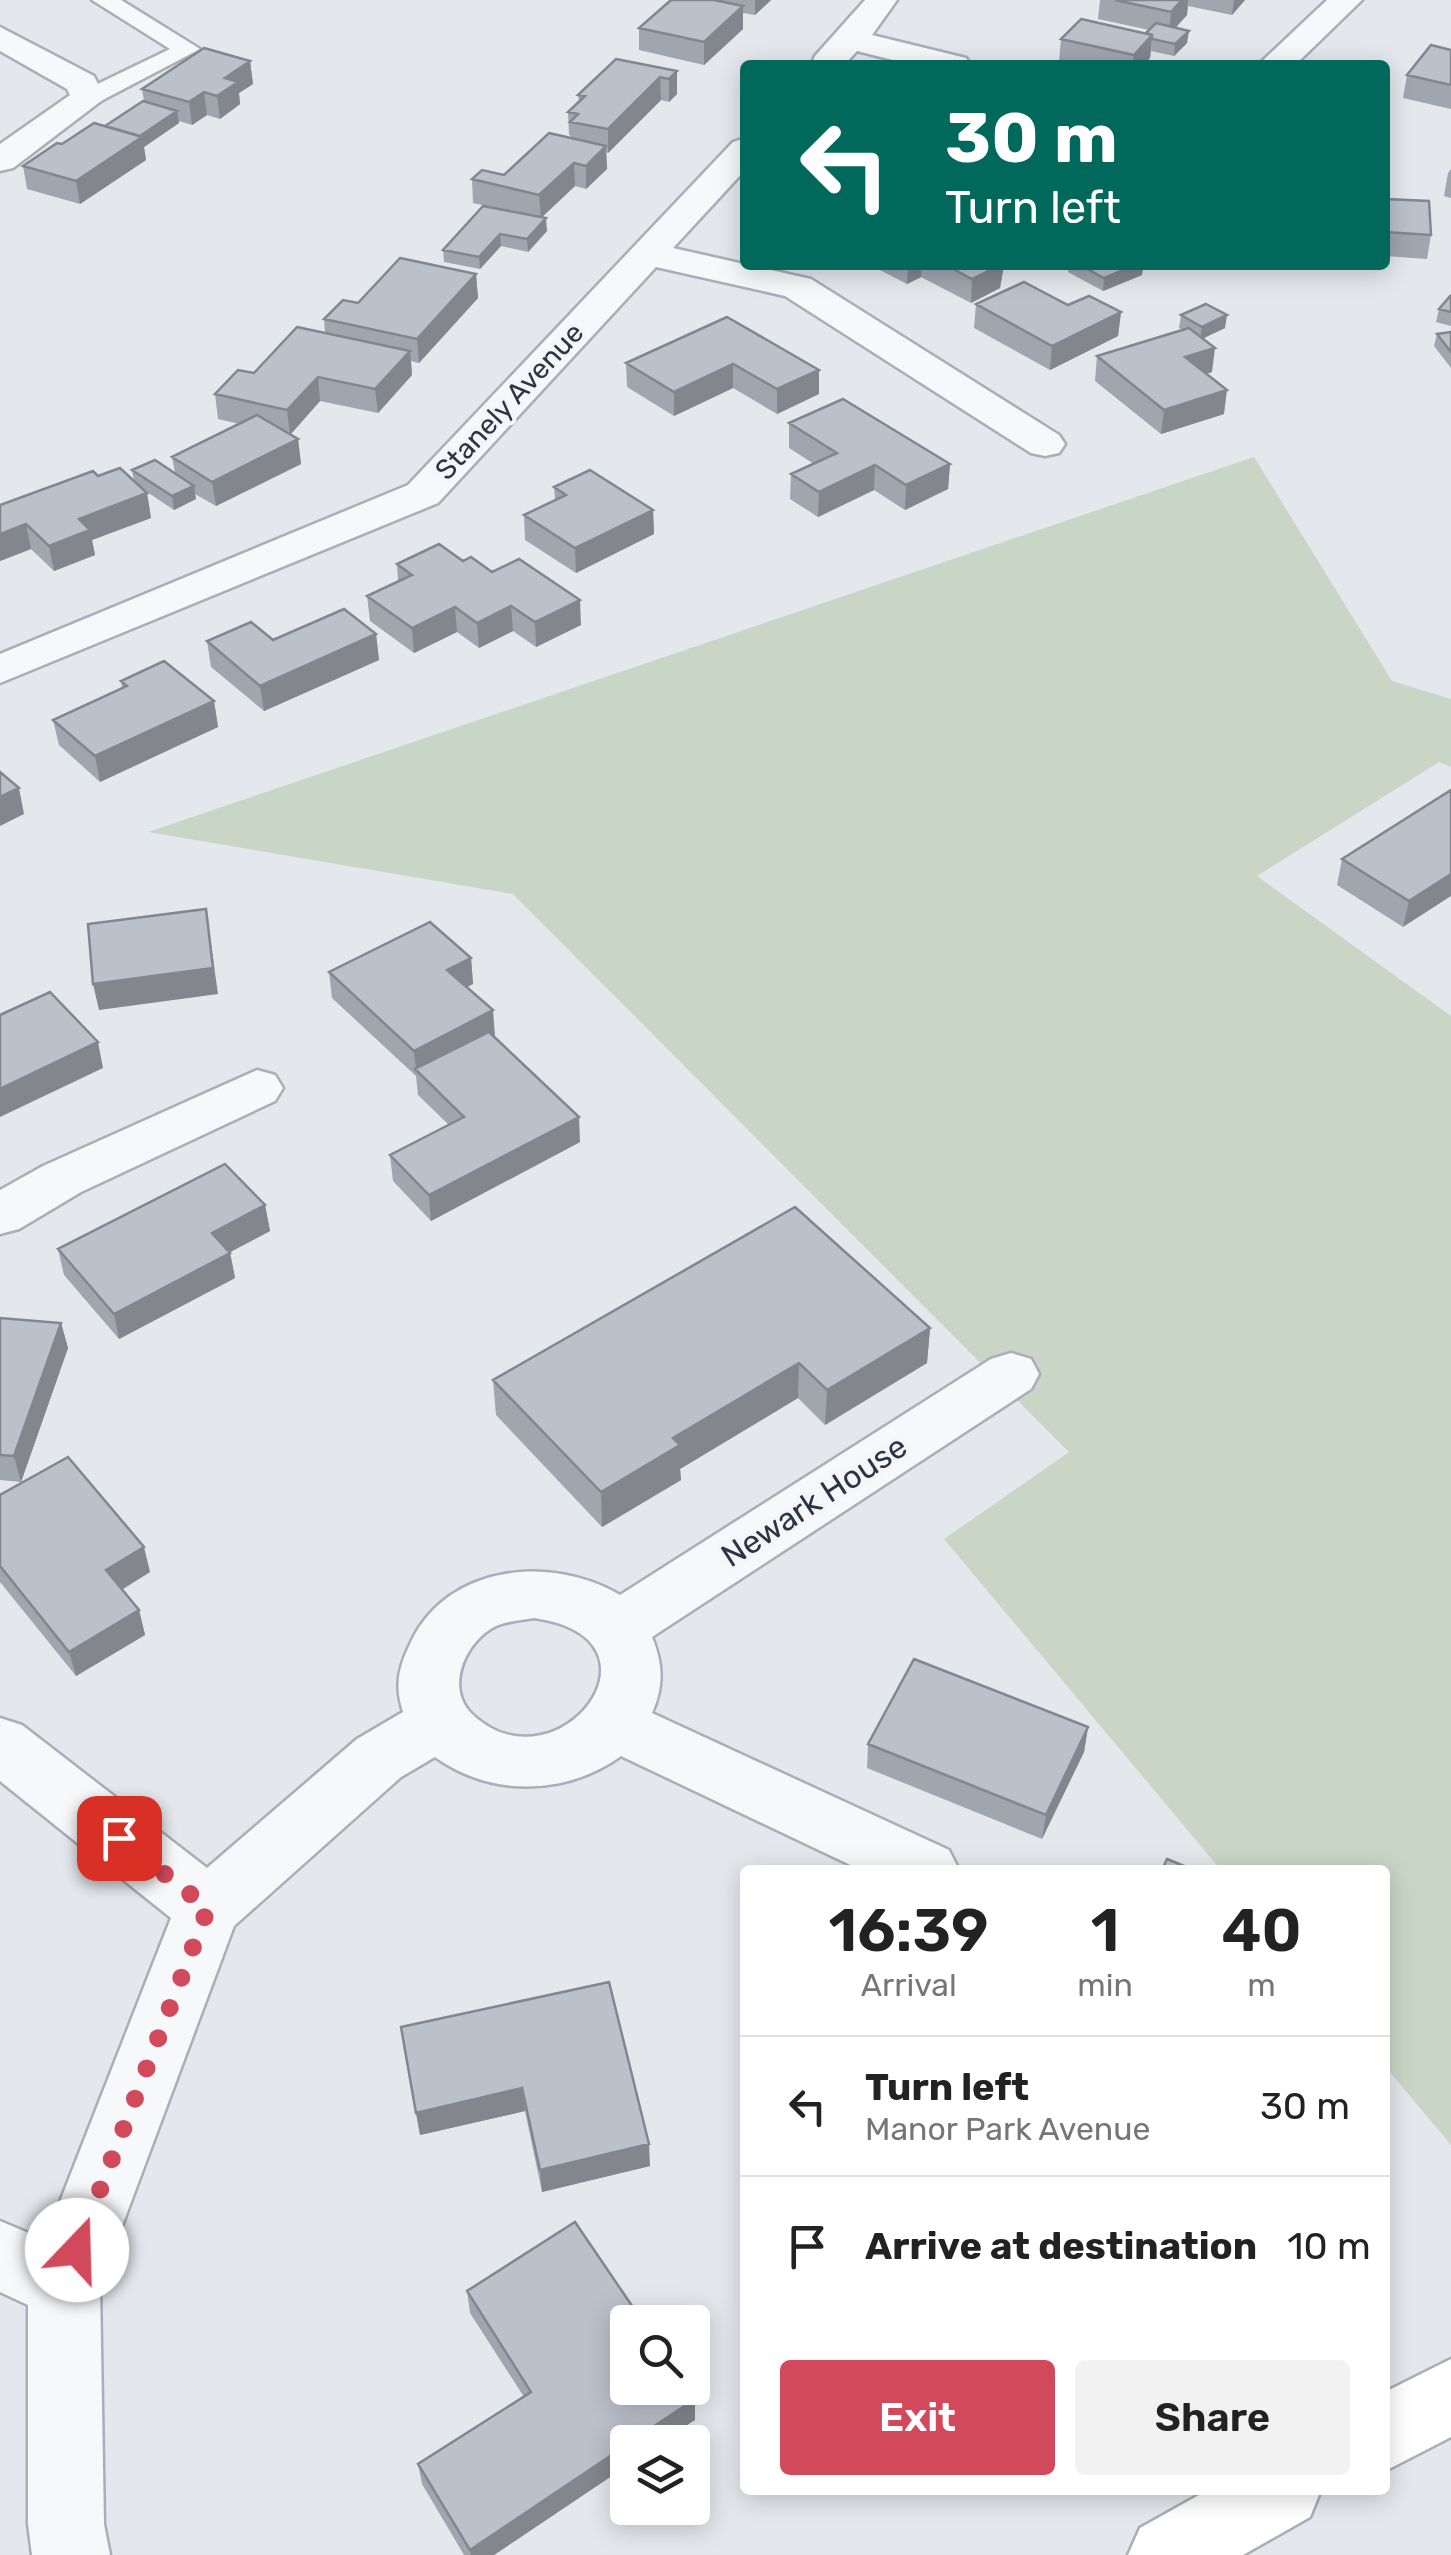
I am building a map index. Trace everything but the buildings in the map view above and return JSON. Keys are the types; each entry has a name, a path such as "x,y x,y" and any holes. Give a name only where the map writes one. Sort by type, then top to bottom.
{"main road":[{"path":"1390,2430 1451,2396"},
{"path":"1167,2555 1274,2495"}],"street":[{"path":"830,60 881,0"},
{"path":"1281,60 1346,0"},
{"path":"0,37 82,83 88,98 72,113 0,160"},
{"path":"850,39 934,60"},
{"name":"Stanely Avenue","path":"0,670 423,494 740,154"},
{"path":"646,253 798,287 1046,444"},
{"path":"0,1215 62,1179 257,1088"},
{"name":"Newark House","path":"616,1628 1011,1374"},
{"path":"534,1594 568,1598 598,1612 616,1628 632,1668 629,1697 614,1724 570,1755 534,1763 498,1760 465,1747 441,1722 433,1711 426,1682 433,1654 468,1612 500,1599 534,1594"},
{"path":"71,2555 66,2524 64,2284 208,1908 379,1758 441,1722"},
{"path":"614,1724 915,1865"},
{"path":"0,1744 208,1908"},
{"path":"0,2256 64,2284"}],"lane":[{"path":"88,98 188,49 104,0"}],"green space":[{"path":"1254,457 1392,681 1451,699 1451,767 1439,762 1257,876 1451,1016 1451,2145 1390,2072 1390,1865 1217,1865 944,1539 1069,1452 513,894 148,832"}],"route":[{"path":"77,2250 208,1908 119,1838"}]}
